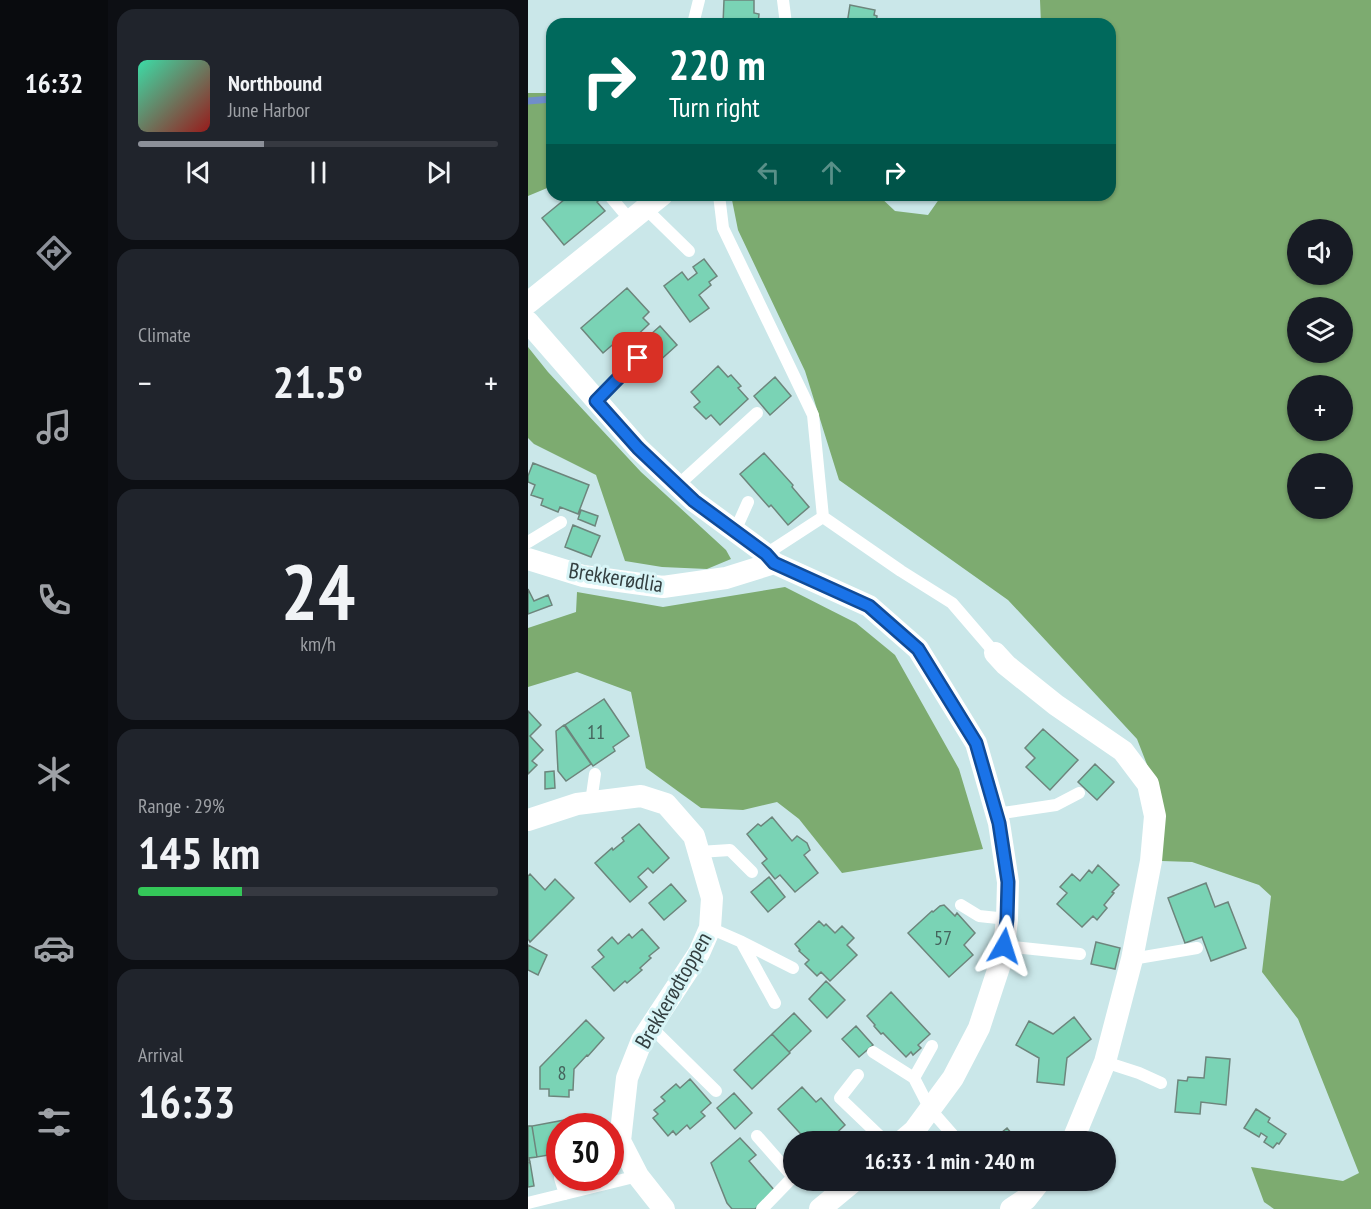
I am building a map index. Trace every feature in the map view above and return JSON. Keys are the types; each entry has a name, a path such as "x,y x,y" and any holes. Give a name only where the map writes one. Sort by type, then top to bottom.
{"street":[{"path":"528,303 646,208"},
{"path":"528,321 638,448 694,501 770,559 869,606 918,649 976,743 996,814 1008,882 1003,955 979,1028 953,1078 914,1131"},
{"name":"Brekkerødlia","path":"528,559 583,576 663,587 726,578 770,559"},
{"path":"995,653 1006,665 1056,705 1123,751 1148,784 1155,816 1151,861 1132,959 1105,1062 1077,1131"},
{"name":"Brekkerødtoppen","path":"528,820 577,804 641,795 666,804 694,836 712,898 710,928 699,953 642,1040 627,1078 620,1141 638,1176 664,1209"},
{"path":"820,1209 842,1191"},
{"path":"1011,1209 1032,1191"}],"lane":[{"path":"694,18 699,0"},
{"path":"783,0 785,18"},
{"path":"626,201 646,208 689,250"},
{"path":"720,201 723,228 813,416 823,517 952,603 995,653"},
{"path":"596,401 638,358"},
{"path":"678,486 757,413"},
{"path":"735,531 748,502"},
{"path":"770,559 823,517"},
{"path":"528,542 561,522"},
{"path":"591,802 595,774"},
{"path":"996,814 1056,805 1079,794"},
{"path":"699,852 730,849 752,873"},
{"path":"961,904 979,916 1007,919"},
{"path":"710,928 793,968"},
{"path":"742,942 775,1003"},
{"path":"1004,946 1080,954"},
{"path":"1132,959 1197,948"},
{"path":"651,1027 716,1091"},
{"path":"914,1078 932,1046"},
{"path":"873,1052 914,1078 930,1109 949,1131"},
{"path":"1105,1062 1161,1083"},
{"path":"858,1075 840,1098 874,1131"},
{"path":"757,1136 792,1177 762,1209"},
{"path":"528,1203 638,1176"}],"green space":[{"path":"1040,0 1371,0 1371,1209 1274,1209 1264,1202 1251,1167 1343,1181 1359,1173 1298,1019 1262,972 1271,896 1259,885 1192,862 1162,861 1162,803 1137,739 1008,600 839,480 805,371 738,230 732,201 884,201 895,211 928,215 938,201 1116,201 1116,18 1041,18"},
{"path":"528,93 546,93 546,188 528,196"},
{"path":"528,347 548,372 641,472 726,550 731,559 707,569 662,567 625,561 596,475 534,444 528,438"},
{"path":"785,587 856,623 895,655 959,769 983,849 842,873 799,819 777,802 743,810 701,808 646,768 631,692 577,672 528,687 528,628 576,612 577,592 663,607"}],"building":[{"path":"724,0 754,0 754,13 759,14 759,18 723,18"},
{"path":"850,5 875,10 874,15 877,16 877,18 848,18"},
{"path":"563,201 598,201 605,211 564,245 542,218"},
{"path":"704,259 717,276 709,282 711,285 699,295 709,308 690,322 664,286 682,272 688,280 697,273 693,267"},
{"path":"627,288 649,312 643,318 649,324 631,341 625,334 603,353 581,328"},
{"path":"660,326 677,345 656,364 639,345"},
{"path":"718,366 741,386 738,388 748,399 720,425 711,415 706,419 694,407 700,402 691,392"},
{"path":"775,377 791,396 770,415 754,396"},
{"path":"764,453 809,507 788,525 740,474"},
{"path":"533,463 589,485 578,514 560,507 558,512 541,505 543,499 531,495 535,485 528,482 528,476"},
{"path":"581,510 598,516 595,526 578,519"},
{"path":"573,525 600,536 591,557 565,547"},
{"path":"528,589 534,601 548,595 552,605 528,614"},
{"path":"604,699 629,736 613,747 615,751 593,766 565,725"},
{"path":"528,711 541,725 530,736 543,750 532,761 537,765 528,774"},
{"path":"564,725 591,764 566,781 558,771 556,731"},
{"path":"1043,729 1078,760 1050,790 1026,767 1035,758 1025,748"},
{"path":"1095,764 1114,782 1097,800 1078,782"},
{"path":"554,771 555,788 545,789 545,772"},
{"path":"772,817 792,841 797,836 807,843 810,850 804,855 818,873 795,892 780,875 775,879 762,863 767,859 747,834 758,824 761,826"},
{"path":"639,824 669,858 653,873 648,868 638,877 647,887 630,902 595,863 624,841 622,838"},
{"path":"1098,865 1119,885 1112,892 1114,893 1104,905 1107,908 1097,920 1093,916 1082,927 1057,904 1067,893 1060,887 1072,874 1080,881 1089,870 1092,873"},
{"path":"530,874 545,890 555,879 574,898 530,942 528,939 528,876"},
{"path":"769,877 785,897 768,912 751,892"},
{"path":"1206,883 1215,907 1228,902 1246,948 1211,961 1202,937 1185,943 1168,898"},
{"path":"671,884 686,901 664,920 649,903"},
{"path":"944,905 955,916 957,913 975,933 964,945 973,955 949,977 908,933 932,911"},
{"path":"819,921 835,933 842,926 854,938 847,945 857,955 830,981 821,972 817,976 805,964 809,960 795,944"},
{"path":"642,929 659,948 649,956 651,958 640,968 642,970 614,991 592,967 604,957 598,950 612,937 618,944 629,934 632,938"},
{"path":"1096,942 1120,948 1115,969 1091,964"},
{"path":"528,945 547,955 538,975 528,970"},
{"path":"826,981 845,1000 827,1018 809,999"},
{"path":"891,992 930,1034 918,1045 921,1048 913,1055 911,1052 906,1057 883,1033 881,1034 867,1016"},
{"path":"794,1013 811,1031 789,1052 772,1034"},
{"path":"1074,1017 1091,1039 1067,1058 1064,1085 1037,1082 1039,1058 1016,1045 1029,1021 1053,1034"},
{"path":"586,1020 604,1038 574,1069 573,1090 569,1090 569,1097 549,1096 549,1089 540,1089 540,1067"},
{"path":"856,1026 873,1045 859,1057 842,1039"},
{"path":"772,1034 790,1053 752,1089 734,1070"},
{"path":"1206,1057 1230,1059 1226,1105 1201,1102 1200,1114 1175,1112 1178,1080 1187,1081 1188,1077 1204,1078"},
{"path":"690,1079 711,1103 701,1112 705,1116 690,1129 687,1125 676,1135 673,1131 668,1136 653,1118 658,1114 654,1110 665,1101 661,1097 676,1084 680,1088"},
{"path":"802,1087 816,1102 821,1098 845,1125 839,1131 798,1131 778,1109"},
{"path":"734,1093 752,1113 735,1129 717,1108"},
{"path":"1256,1109 1270,1118 1268,1122 1286,1134 1273,1148 1264,1142 1267,1137 1261,1133 1259,1137 1244,1128"},
{"path":"546,1123 546,1155 537,1157 532,1126"},
{"path":"528,1126 532,1126 537,1157 529,1158 528,1163"},
{"path":"740,1138 756,1155 749,1161 775,1191 755,1209 732,1209 727,1203 711,1163"},
{"path":"530,1162 534,1186 528,1187 528,1163"}],"waterway":[{"path":"528,101 546,100"}],"route":[{"path":"638,358 596,401 638,448 694,501 766,554 774,563 869,606 918,649 976,743 999,823 1008,882 1004,946"}]}
